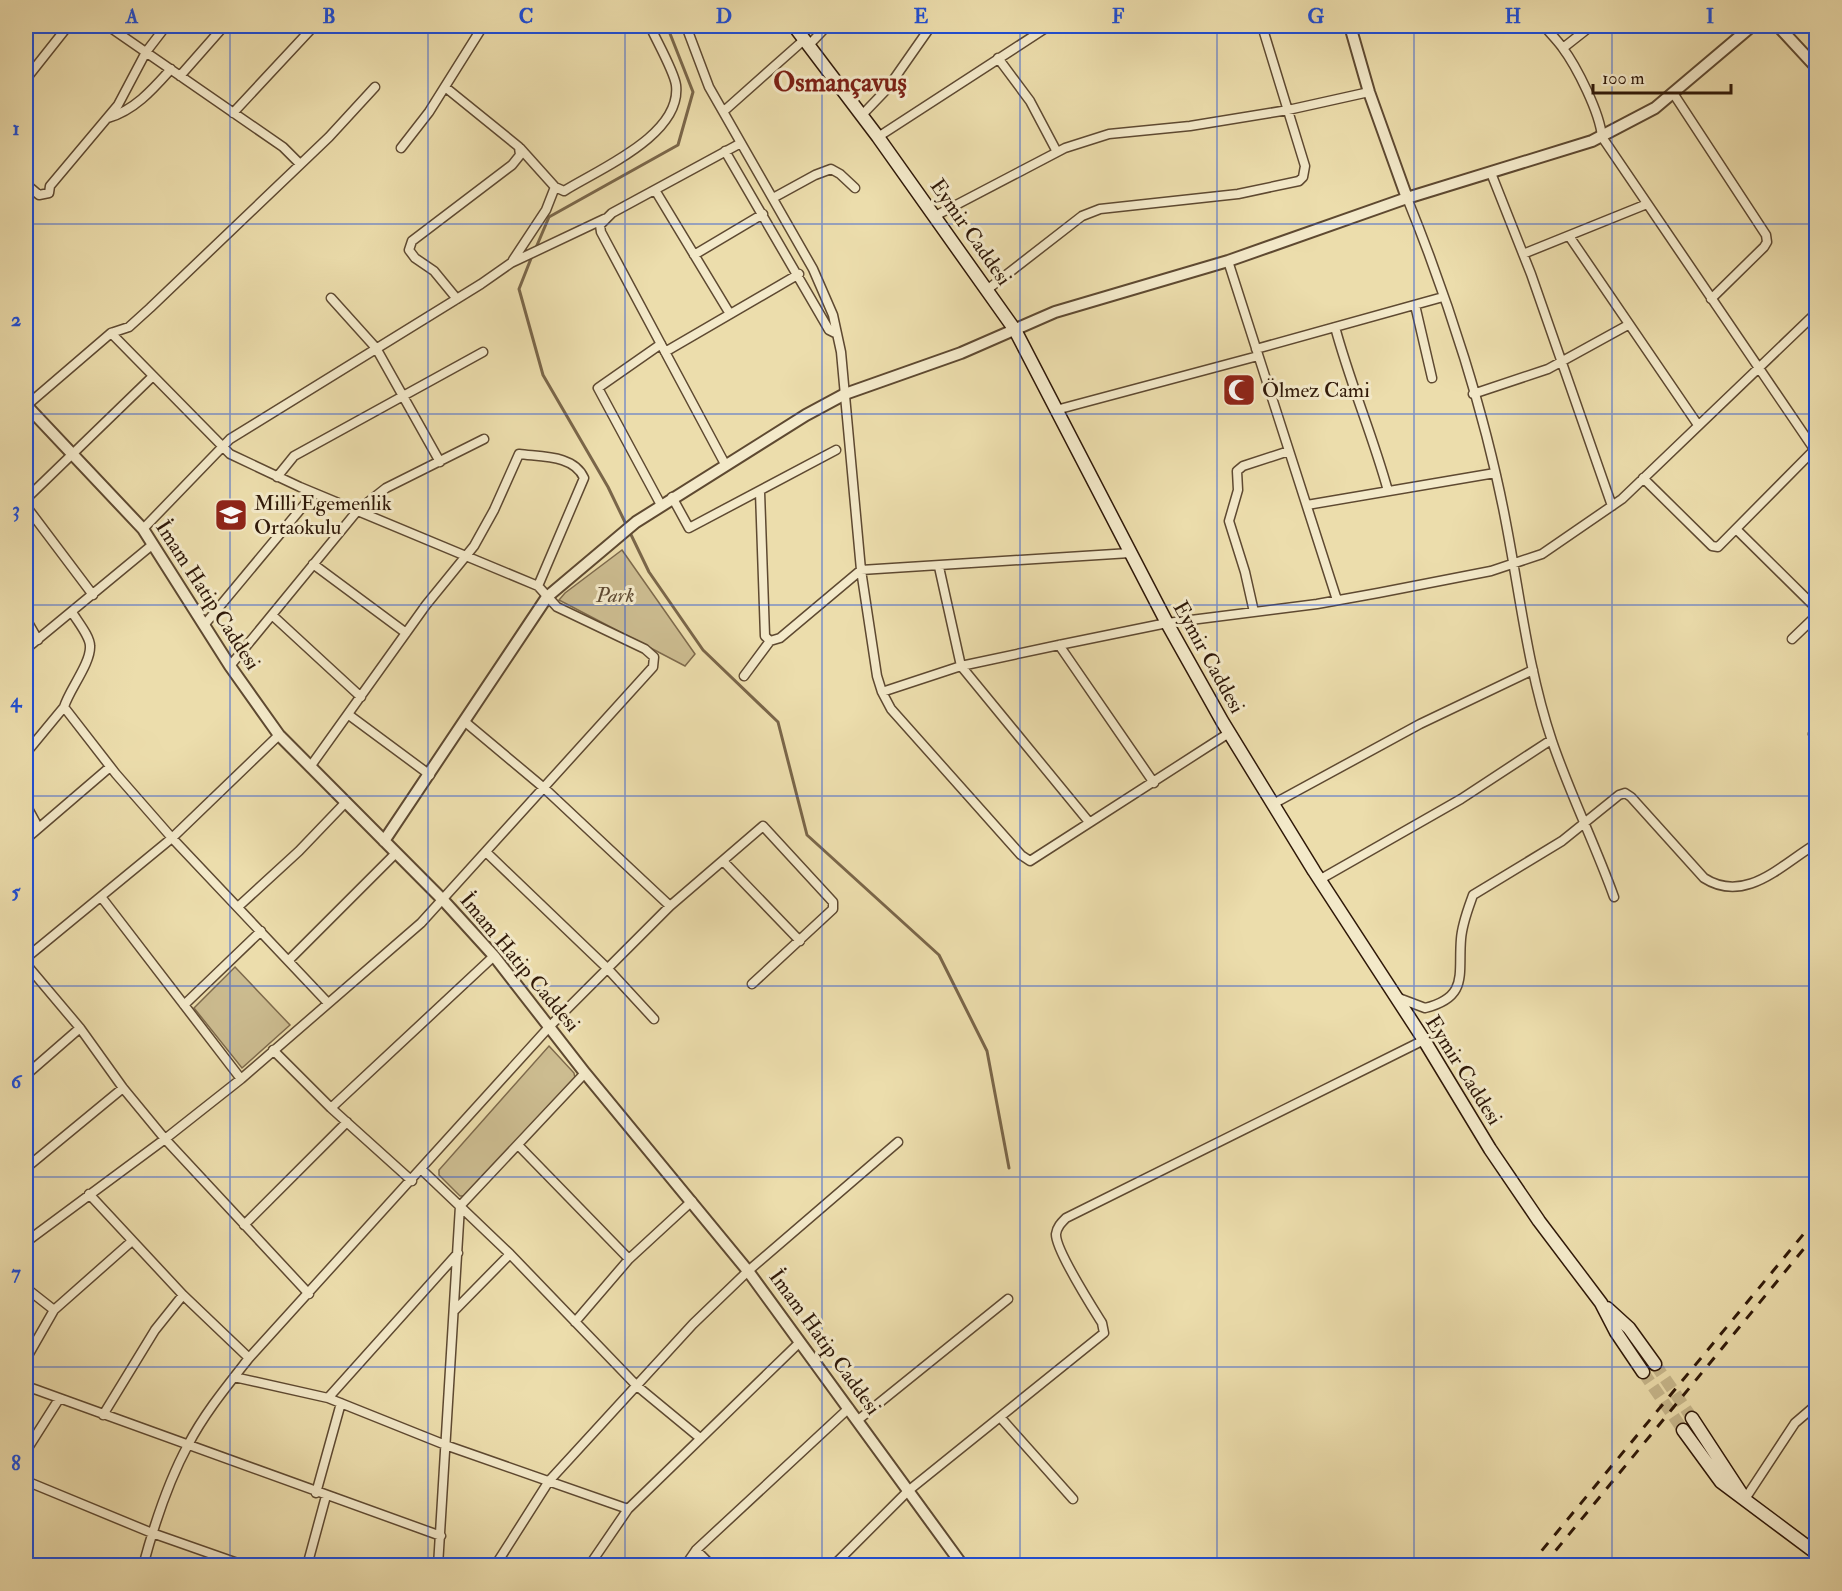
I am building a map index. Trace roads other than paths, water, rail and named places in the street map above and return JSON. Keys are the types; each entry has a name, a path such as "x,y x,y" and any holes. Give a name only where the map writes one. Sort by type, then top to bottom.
{"main road":[{"name":"Eymir Caddesi","path":"794,26 878,137 1015,330 1167,623 1229,733 1319,879 1424,1040 1490,1149 1539,1221 1601,1303 1643,1372"},
{"name":"Eymir Caddesi","path":"1601,1303 1629,1328 1655,1364"},
{"path":"1692,1418 1745,1499"},
{"path":"1683,1430 1721,1482 1816,1553"}],"street":[{"path":"26,79 68,26"},
{"path":"108,26 283,147 300,164"},
{"path":"26,184 39,195 49,193 50,186 108,118 146,52 166,26"},
{"path":"180,76 224,26"},
{"path":"233,113 314,26"},
{"path":"401,148 445,87 483,26"},
{"path":"445,87 519,147 555,187 564,191 650,139 664,125 673,108 676,85 650,26"},
{"path":"686,26 709,87 823,288 837,334 845,394 861,570 877,676 891,709 1026,860 1039,858 1089,822 1154,783 1229,733"},
{"path":"724,111 827,26"},
{"path":"862,115 887,89 931,26"},
{"path":"878,137 1049,26"},
{"path":"988,289 1082,216 1100,209 1238,194 1299,181 1303,177 1305,166 1262,26"},
{"path":"1350,26 1369,92 1443,297 1473,393 1495,473 1533,670 1551,740 1614,897"},
{"path":"1544,26 1563,48 1594,107 1601,124 1602,137 1816,450 1718,547 1712,546 1643,478"},
{"path":"1563,48 1591,26"},
{"path":"384,841 547,597 636,522 725,464 845,394 961,353 1055,312 1228,261 1407,198 1602,137 1655,108 1752,26"},
{"path":"1778,26 1816,66"},
{"path":"998,58 1030,101 1057,152"},
{"path":"108,118 124,113 152,91 171,69"},
{"path":"26,406 111,333 129,327 150,308 300,164 375,87"},
{"path":"935,216 1057,152 1109,134 1190,126 1288,110 1369,92"},
{"path":"1672,93 1766,235 1767,242 1764,247 1711,299"},
{"path":"143,529 230,439 286,402 458,299 511,263 604,219 741,143"},
{"path":"458,299 434,271 415,258 409,250 412,241 512,165 520,155 519,147"},
{"path":"725,151 799,274 829,330 837,334"},
{"path":"773,198 831,169 855,188"},
{"path":"1491,173 1523,254 1612,506"},
{"path":"511,263 546,210 555,187"},
{"path":"655,190 730,314"},
{"path":"1523,254 1647,204"},
{"path":"694,255 763,214"},
{"path":"604,219 600,225 601,231 725,464"},
{"path":"1569,236 1698,425"},
{"path":"1228,261 1337,600"},
{"path":"661,505 598,388 663,348 730,314 799,274"},
{"path":"1056,410 1443,297"},
{"path":"332,298 376,348 440,462"},
{"path":"1415,305 1432,378"},
{"path":"882,692 961,666 1059,645 1167,623 1337,600 1491,571 1542,554 1612,506 1816,313"},
{"path":"1473,393 1548,369 1628,325"},
{"path":"1335,327 1350,381 1377,451 1388,491"},
{"path":"26,1242 165,1139 241,1079 444,901 647,675 653,667 654,657 628,639 557,607 538,585 314,493 221,448 111,333"},
{"path":"277,477 294,456 483,352"},
{"path":"26,499 153,376"},
{"name":"İmam Hatip Caddesi","path":"26,406 143,529 230,666 279,735 444,901 494,956 585,1073 748,1270 962,1565"},
{"path":"230,666 358,510 376,494 484,439"},
{"path":"672,497 688,528 836,450"},
{"path":"1254,612 1245,572 1229,521 1238,490 1237,471 1243,466 1289,451"},
{"path":"310,767 406,633 467,554 494,510 519,454 564,460 581,471 584,478 583,486 538,585"},
{"path":"1307,505 1495,473"},
{"path":"760,492 765,636 770,641"},
{"path":"205,624 314,493"},
{"path":"26,506 93,595"},
{"path":"1736,529 1816,608"},
{"path":"26,649 152,545"},
{"path":"744,676 770,641 780,638 861,570 939,567 1130,553"},
{"path":"313,564 406,633"},
{"path":"939,567 961,666 1089,822"},
{"path":"26,753 64,707 69,692 89,654 91,644 72,612"},
{"path":"272,615 361,697"},
{"path":"1792,639 1816,616"},
{"path":"26,619 38,640"},
{"path":"1059,645 1154,783"},
{"path":"1273,804 1420,724 1533,670"},
{"path":"64,707 110,767 172,838 239,906 328,1003"},
{"path":"349,715 430,775"},
{"path":"464,721 544,788 670,906"},
{"path":"1816,730 1813,734 1816,736"},
{"path":"26,958 102,898 172,838 279,735"},
{"path":"1319,879 1461,799 1551,740"},
{"path":"26,839 110,767"},
{"path":"1396,998 1425,1008 1451,997 1459,984 1461,936 1473,894 1535,859 1619,795 1625,793 1647,812 1704,878 1718,885 1749,885 1763,880 1802,851 1816,844"},
{"path":"239,906 299,851 345,803"},
{"path":"26,805 38,827"},
{"path":"143,1566 152,1533 187,1446 249,1358 422,1170 550,1026 670,906 763,826 833,903 833,909 752,984"},
{"path":"486,852 607,968 654,1019"},
{"path":"289,960 396,853"},
{"path":"723,861 801,941"},
{"path":"102,898 241,1079"},
{"path":"184,1005 261,931"},
{"path":"331,1108 494,956"},
{"path":"26,964 80,1028 123,1088 165,1139 309,1294"},
{"path":"26,1076 80,1028"},
{"path":"833,1566 908,1491 1104,1333 1102,1323 1060,1250 1056,1236 1058,1226 1066,1218 1424,1040"},
{"path":"273,1050 331,1108 412,1180"},
{"path":"438,1566 448,1446 460,1206 585,1073"},
{"path":"26,1168 123,1088"},
{"path":"244,1225 347,1122"},
{"path":"495,1566 549,1481 693,1324 748,1270 898,1142"},
{"path":"518,1145 629,1259"},
{"path":"422,1170 510,1254 637,1386 700,1438"},
{"path":"89,1194 183,1295 249,1358"},
{"path":"575,1322 629,1259 692,1201"},
{"path":"26,1359 54,1310 132,1241"},
{"path":"328,1398 458,1253"},
{"path":"455,1310 510,1254"},
{"path":"26,1288 54,1310"},
{"path":"103,1415 155,1330 183,1295"},
{"path":"858,1420 1008,1299"},
{"path":"589,1566 628,1509 800,1342"},
{"path":"234,1377 328,1398 448,1446 628,1509"},
{"path":"26,1386 316,1493 441,1536"},
{"path":"26,1450 59,1399"},
{"path":"316,1493 341,1403"},
{"path":"1745,1499 1795,1423 1816,1405"},
{"path":"685,1566 696,1550 849,1408"},
{"path":"1000,1417 1073,1499"},
{"path":"26,1481 152,1533 246,1566"},
{"path":"307,1566 326,1496"},
{"path":"696,1550 712,1566"}],"waterway":[{"path":"535,250 549,217 678,145 693,92 667,26"},
{"path":"532,256 519,289 543,375 608,487 649,572 703,650 778,722 807,835 939,955 987,1051 1009,1168"}],"tunnel":[{"path":"1655,1364 1692,1418"},
{"path":"1643,1372 1683,1430"}],"railway":[{"path":"1529,1566 1816,1219"},
{"path":"1543,1566 1816,1234"}],"place":[{"name":"Ölmez Cami","path":"1239,390"},
{"name":"Milli Egemenlik Ortaokulu","path":"231,515"}],"district":[{"name":"Osmançavuş","path":"840,82"}],"park label":[{"name":"Park","path":"615,595"}]}
